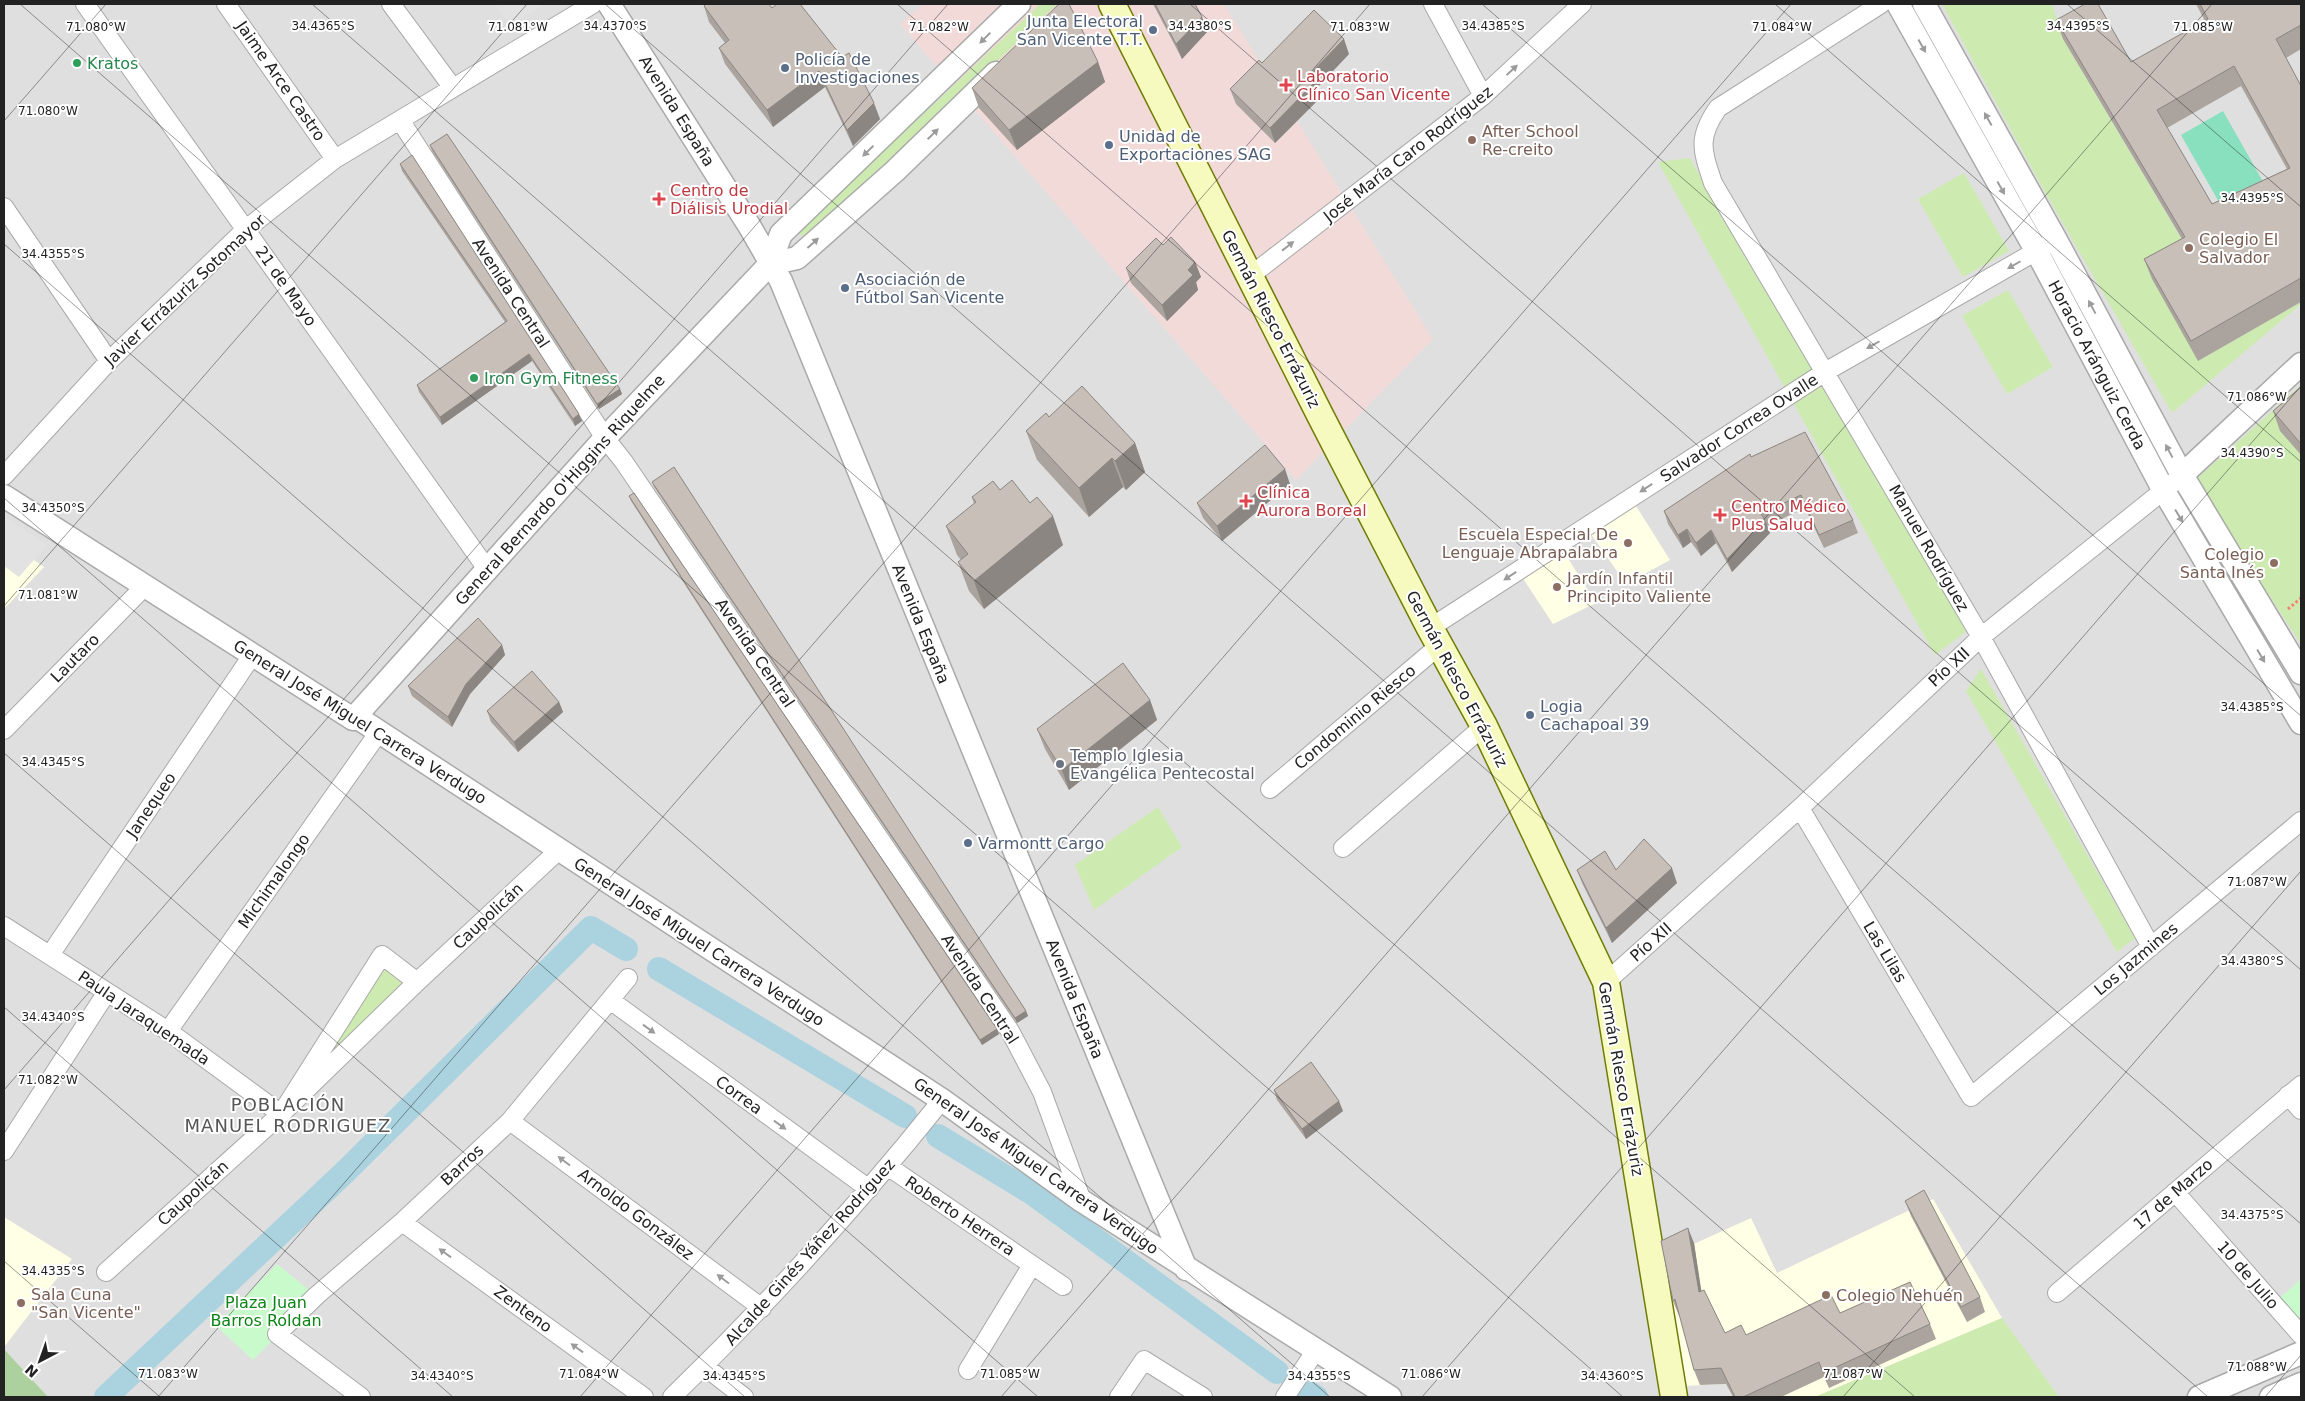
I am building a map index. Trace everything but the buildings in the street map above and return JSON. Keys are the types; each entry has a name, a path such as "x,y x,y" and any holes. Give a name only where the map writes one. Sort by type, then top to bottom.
{"main road":[{"name":"Germán Riesco Errázuriz","path":"1112,4 1435,636 1484,726 1606,982 1674,1397"}],"street":[{"name":"21 de Mayo","path":"84,4 487,569"},
{"name":"Jaime Arce Castro","path":"226,4 335,159"},
{"path":"391,4 453,88"},
{"name":"Javier Errázuriz Sotomayor","path":"4,476 109,361 246,229 335,159 593,4"},
{"name":"Avenida España","path":"609,4 750,227 781,281 1186,1269"},
{"name":"General Bernardo O'Higgins Riquelme","path":"353,719 605,438 770,264 781,234 1019,4"},
{"path":"1433,4 1483,96"},
{"name":"José María Caro Rodríguez","path":"1250,276 1483,96 1582,4"},
{"name":"Manuel Rodríguez","path":"1881,4 1718,108 1704,133 1702,153 1713,183 1981,637 2151,947"},
{"name":"Horacio Aránguiz Cerda","path":"1898,4 2037,252 2164,490 2301,723"},
{"name":"Horacio Aránguiz Cerda","path":"1924,4 2056,240 2182,475 2301,673"},
{"path":"770,264 797,258 894,171 1012,57"},
{"name":"Avenida Central","path":"400,120 605,438 624,462 792,708 1010,1032 1042,1092 1082,1201"},
{"path":"4,207 109,361"},
{"name":"Salvador Correa Ovalle","path":"1435,636 1825,372 2056,240"},
{"name":"Pío XII","path":"1606,982 1800,808 1981,637 2182,475 2301,364"},
{"name":"General José Miguel Carrera Verdugo","path":"4,496 353,719 358,718 942,1100 1082,1201 1186,1269 1390,1397"},
{"name":"Lautaro","path":"4,730 145,586"},
{"name":"Condominio Riesco","path":"1270,789 1435,636"},
{"name":"Janequeo","path":"50,955 253,654"},
{"path":"1343,848 1484,726"},
{"name":"Michimalongo","path":"168,1031 379,732"},
{"name":"Las Lilas","path":"1800,808 1971,1097"},
{"name":"Los Jazmines","path":"1971,1097 2301,821"},
{"name":"Caupolicán","path":"106,1272 281,1114 417,982 559,850"},
{"name":"Paula Jaraquemada","path":"4,926 168,1031 281,1114"},
{"name":"Caupolicán","path":"281,1114 382,955 417,982"},
{"name":"Barros","path":"361,1397 278,1334 316,1296 402,1222 510,1121 628,978"},
{"path":"4,1151 107,992"},
{"name":"Correa","path":"610,1000 869,1189"},
{"path":"2295,1090 2301,1110"},
{"name":"17 de Marzo","path":"2057,1293 2295,1090"},
{"name":"Alcalde Ginés Yáñez Rodríguez","path":"672,1397 762,1308 869,1189 942,1100"},
{"name":"Arnoldo González","path":"510,1121 762,1308"},
{"name":"Roberto Herrera","path":"888,1167 1063,1286"},
{"name":"10 de Julio","path":"2175,1192 2301,1335"},
{"name":"Zenteno","path":"402,1222 644,1397"},
{"name":"Roberto Herrera","path":"968,1370 1032,1265"},
{"path":"1286,1397 1316,1350"},
{"path":"2199,1397 2301,1352"},
{"path":"1120,1397 1144,1360 1203,1397"},
{"path":"704,1366 744,1397"}],"shaded area":[{"path":"4,4 2301,4 2301,1397 48,1397 4,1349"},
{"path":"495,4 545,4 510,26"},
{"path":"924,4 1224,4 1433,339 1296,480 900,24"},
{"name":"Escuela Especial De Lenguaje Abrapalabra","path":"1631,498 1670,560 1626,584 1586,527"},
{"path":"4,517 47,545 19,577 4,566"},
{"path":"4,540 44,567 4,609"},
{"name":"Jardín Infantil Principito Valiente","path":"1559,544 1596,603 1553,624 1518,571"},
{"name":"Colegio Nehuén","path":"1933,1199 2002,1318 1815,1397 1679,1397 1663,1258 1751,1218 1777,1273"},
{"name":"Sala Cuna \"San Vicente\"","path":"4,1217 72,1259 4,1347"},
{"path":"1726,1384 1733,1397 1687,1397 1685,1386"}],"green space":[{"path":"1040,4 1057,4 921,134 805,239 798,232"},
{"path":"1942,4 2052,4 2063,39 2192,257 2198,361 2301,302 2301,304 2172,413 2045,192"},
{"path":"2223,111 2270,194 2228,218 2181,135"},
{"path":"1690,158 1744,256 1831,398 1968,630 1935,655 1658,162"},
{"path":"1964,173 2009,251 1963,277 1918,199"},
{"path":"2008,290 2053,367 2007,394 1962,316"},
{"name":"Colegio Santa Inés","path":"2301,385 2301,413 2281,431 2301,455 2301,644 2194,481"},
{"path":"1981,669 2135,938 2117,952 1966,691"},
{"path":"1158,807 1182,847 1094,910 1075,865"},
{"path":"382,967 404,985 337,1049 329,1044"},
{"name":"Plaza Juan Barros Roldan","path":"277,1264 316,1296 253,1360 216,1326"},
{"path":"2301,1279 2301,1334 2273,1304"},
{"path":"2002,1318 2059,1397 1815,1397"},
{"path":"4,1349 48,1397 4,1397"}],"waterway":[{"path":"106,1397 345,1172 591,928 626,949"},
{"path":"659,969 905,1116"},
{"path":"938,1136 1032,1193 1277,1372"},
{"path":"1309,1393 1316,1397"}],"place":[{"name":"Junta Electoral San Vicente T.T.","path":"1153,30"},
{"name":"Kratos","path":"77,63"},
{"name":"Policía de Investigaciones","path":"785,68"},
{"name":"Laboratorio Clínico San Vicente","path":"1286,85"},
{"name":"After School Re-creito","path":"1472,140"},
{"name":"Unidad de Exportaciones SAG","path":"1109,145"},
{"name":"Centro de Diálisis Urodial","path":"659,199"},
{"name":"Colegio El Salvador","path":"2189,248"},
{"name":"Asociación de Fútbol San Vicente","path":"845,288"},
{"name":"Iron Gym Fitness","path":"474,378"},
{"name":"Clínica Aurora Boreal","path":"1246,501"},
{"name":"Centro Médico Plus Salud","path":"1720,515"},
{"name":"Escuela Especial De Lenguaje Abrapalabra","path":"1628,543"},
{"name":"Colegio Santa Inés","path":"2274,563"},
{"name":"Jardín Infantil Principito Valiente","path":"1557,587"},
{"name":"Logia Cachapoal 39","path":"1530,715"},
{"name":"Templo Iglesia Evangélica Pentecostal","path":"1060,764"},
{"name":"Varmontt Cargo","path":"968,843"},
{"name":"Colegio Nehuén","path":"1826,1295"},
{"name":"Sala Cuna \"San Vicente\"","path":"21,1303"}],"district":[{"name":"POBLACIÓN MANUEL RODRIGUEZ","path":"288,1114"}]}
